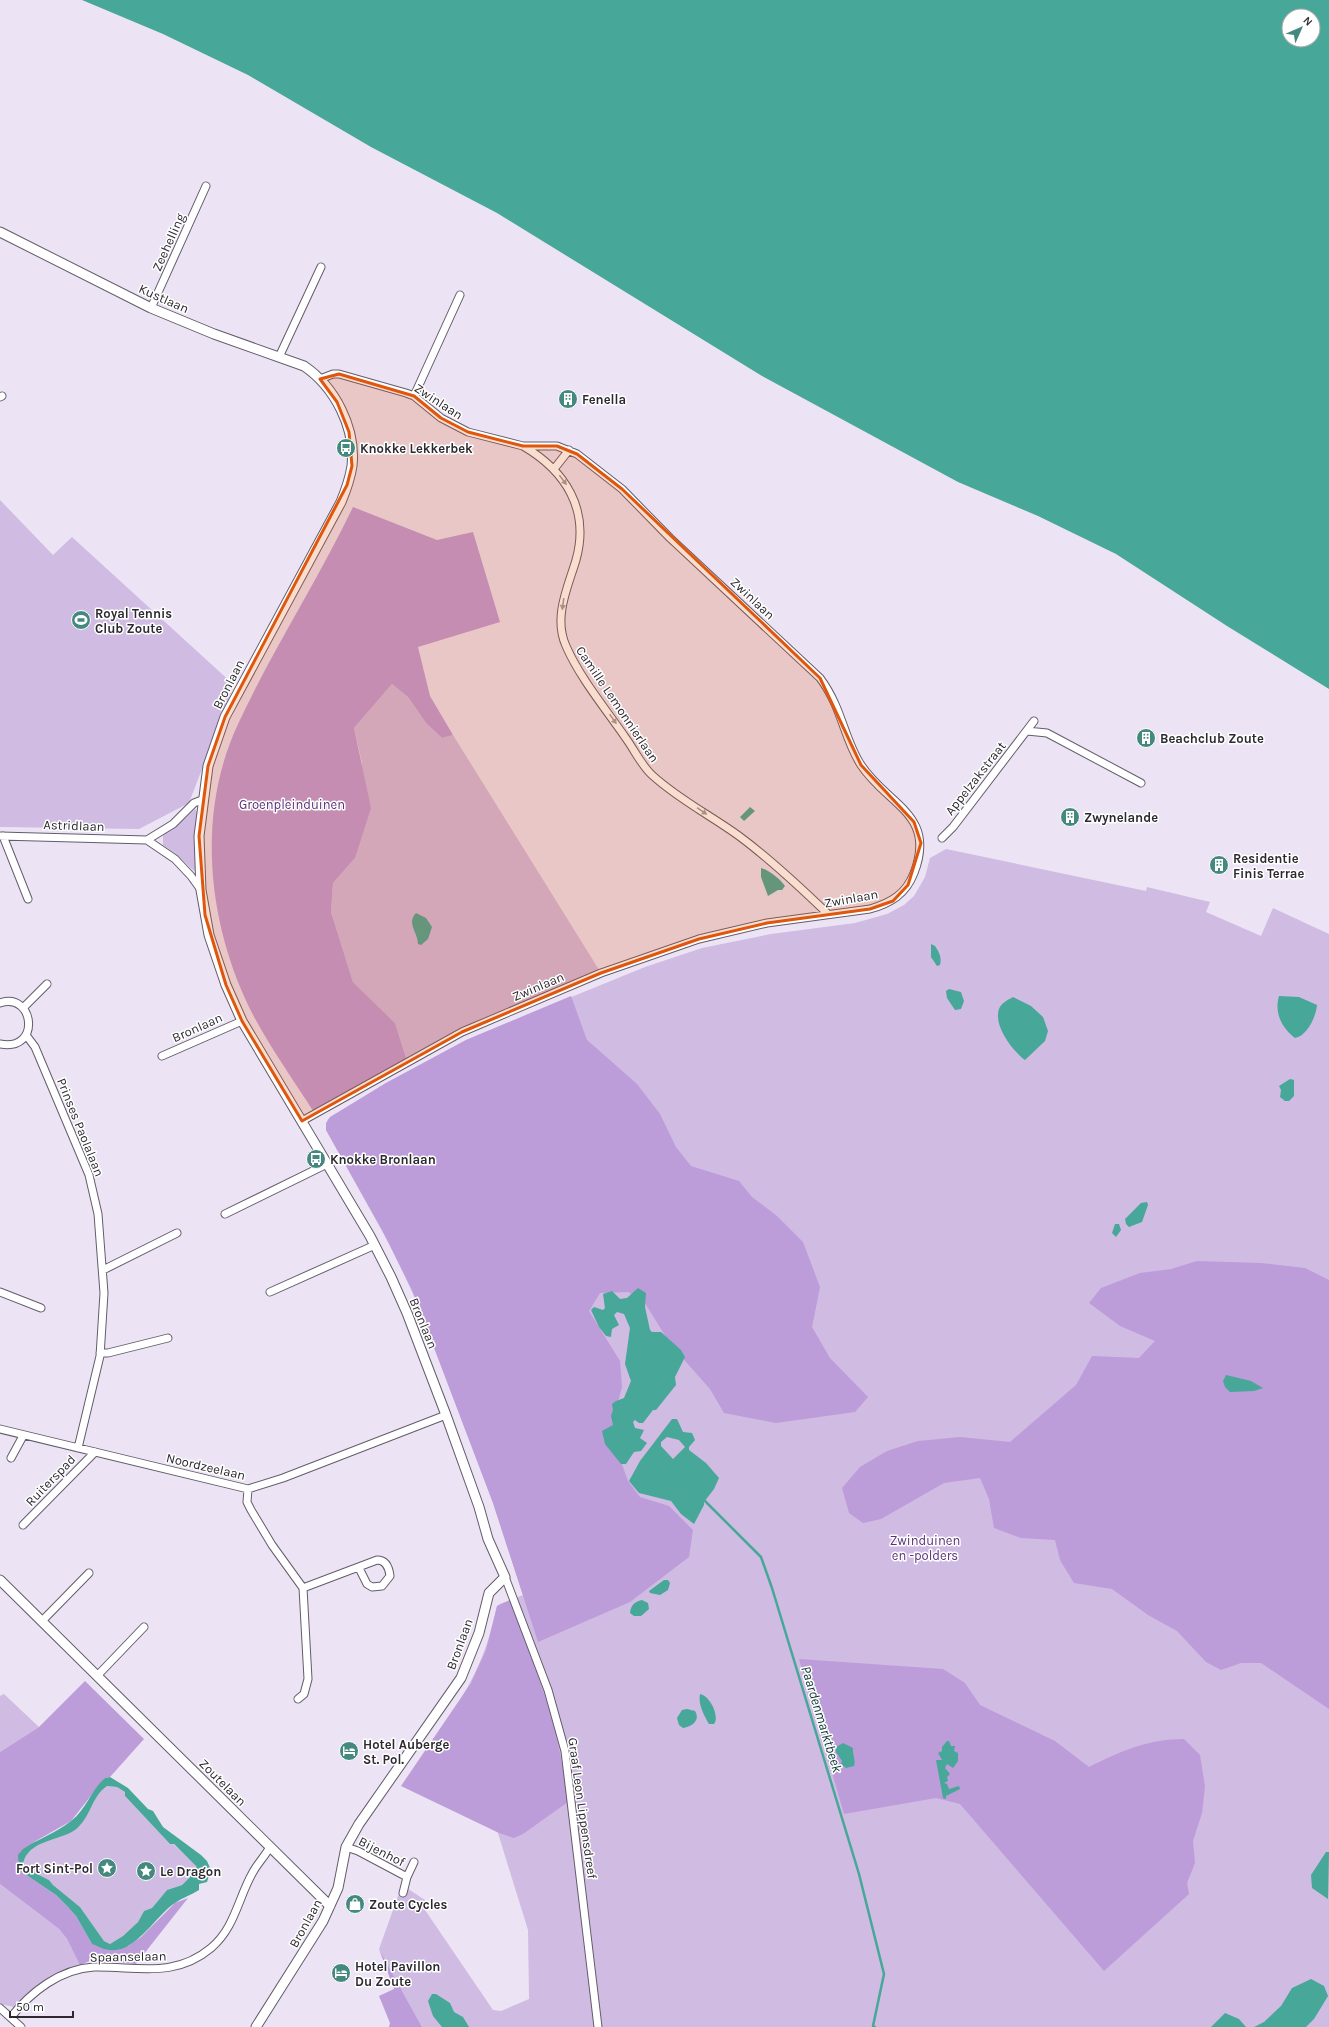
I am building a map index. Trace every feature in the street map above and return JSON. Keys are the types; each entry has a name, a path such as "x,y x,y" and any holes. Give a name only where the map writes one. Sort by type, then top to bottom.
{"street":[{"name":"Zeehelling","path":"151,308 206,186"},
{"name":"Kustlaan","path":"0,232 151,308 304,366 320,379"},
{"path":"279,357 321,267"},
{"path":"414,396 460,295"},
{"name":"Zwinlaan","path":"302,1121 462,1032 601,973 699,939 767,924 870,909 884,905 901,894 914,874 920,853 921,843 914,822 904,808 872,780 861,765 835,704 820,678 670,538 622,489 569,450 557,446 523,446 468,432 453,425 414,396 339,374 333,374 320,379"},
{"name":"Bronlaan","path":"256,2027 323,1921 338,1888 346,1847 359,1824 461,1678 475,1646 489,1593 505,1577 488,1539 479,1507 446,1415 407,1314 375,1245 242,1021 226,985 209,936 201,890 198,850 202,800 208,766 225,717 341,502 352,466 349,432 337,402 320,379"},
{"name":"Camille Lemonnierlaan","path":"523,446 537,454 554,469 567,486 576,503 580,520 581,538 576,560 565,592 561,618 565,645 581,673 650,773 672,792 748,843 828,914"},
{"path":"554,469 569,450"},
{"name":"Appelzakstraat","path":"942,838 953,827 1034,721"},
{"path":"1026,731 1047,733 1141,783"},
{"path":"201,890 191,876 175,859 147,840 173,824 194,803 202,800"},
{"path":"1,836 28,899"},
{"name":"Astridlaan","path":"1,836 147,840"},
{"path":"23,1008 47,984"},
{"path":"0,1003 11,1002 23,1008 29,1021 26,1035 14,1044 0,1044"},
{"name":"Bronlaan","path":"162,1056 242,1021"},
{"name":"Prinses Paolalaan","path":"26,1035 36,1047 89,1175 98,1214 104,1292 100,1353 78,1448"},
{"path":"225,1214 327,1164"},
{"path":"103,1270 177,1233"},
{"path":"270,1292 375,1245"},
{"path":"0,1292 41,1308"},
{"path":"100,1353 108,1353 168,1338"},
{"name":"Noordzeelaan","path":"0,1429 23,1436 248,1489 283,1478 446,1415"},
{"path":"11,1458 23,1436"},
{"name":"Ruiterspad","path":"23,1525 95,1452"},
{"path":"248,1489 248,1502 251,1510 272,1545 303,1588 308,1679 304,1694 298,1699"},
{"path":"303,1588 377,1560 382,1560 387,1564 390,1576 382,1586 372,1587 367,1584 358,1568"},
{"path":"42,1622 89,1573"},
{"name":"Graaf Leon Lippensdreef","path":"505,1577 548,1690 565,1751 598,2027"},
{"name":"Zoutelaan","path":"0,1580 330,1906"},
{"path":"97,1676 144,1627"},
{"name":"Spaanselaan","path":"11,2018 34,1992 45,1984 71,1972 93,1967 164,1970 188,1962 210,1949 222,1937 232,1922 253,1872 270,1847"},
{"name":"Bijenhof","path":"346,1847 358,1850 407,1877"},
{"name":"Bijenhof","path":"403,1893 407,1877 414,1862"},
{"path":"0,2008 21,2027"}],"highlighted area":[{"path":"339,374 364,381 414,396 441,418 468,432 523,446 557,446 577,454 622,489 820,678 861,765 914,822 921,843 908,885 893,901 870,909 767,923 699,939 601,973 462,1032 302,1121 242,1021 226,985 205,915 199,836 208,766 225,717 347,485 352,466 349,432 337,402 320,379"}],"green space":[{"name":"Royal Tennis Club Zoute","path":"0,500 53,555 72,537 234,685 189,803 139,829 0,827"},
{"name":"Groenpleinduinen","path":"353,507 437,540 473,532 500,622 418,647 430,696 453,735 442,738 426,723 408,697 392,684 354,728 371,808 355,858 333,883 331,912 353,982 395,1023 407,1061 315,1114 257,1022 235,975 224,940 216,903 212,866 212,829 217,792 225,757 239,722 266,668"},
{"name":"Groenpleinduinen","path":"392,684 408,697 426,723 442,738 453,735 601,973 462,1032 407,1061 395,1023 353,982 331,912 333,883 355,858 362,763 354,728"},
{"path":"195,809 197,812 196,869 194,871 175,853 163,845 163,834 181,822"},
{"name":"Zwinduinen en -polders","path":"946,849 1146,891 1147,887 1210,902 1206,912 1261,936 1273,908 1329,934 1329,2027 422,2027 379,1949 402,1885 425,1900 425,1910 493,2010 501,2011 529,1999 528,1930 458,1704 482,1657 497,1606 523,1595 493,1503 420,1309 392,1249 326,1130 328,1119 386,1083 466,1040 645,967 702,948 771,934 855,923 887,914 904,905 914,896 925,877 930,858"},
{"path":"571,996 587,1040 637,1084 660,1114 676,1147 691,1166 739,1181 752,1197 777,1216 803,1242 820,1287 812,1327 830,1358 868,1397 855,1412 776,1423 724,1413 710,1389 671,1345 643,1300 628,1292 600,1293 589,1311 620,1361 622,1387 615,1413 620,1459 628,1481 640,1497 669,1506 693,1530 689,1557 630,1602 538,1642 493,1503 412,1290 382,1230 326,1130 326,1123 330,1117 386,1083 466,1040"},
{"path":"1197,1261 1261,1263 1305,1268 1329,1280 1329,1709 1261,1663 1241,1663 1221,1670 1206,1662 1177,1631 1148,1615 1112,1589 1074,1583 1060,1560 1055,1540 1021,1538 994,1528 989,1499 980,1478 944,1483 881,1519 863,1523 849,1513 842,1488 860,1467 887,1451 918,1441 960,1437 1010,1442 1076,1385 1092,1356 1139,1358 1155,1341 1120,1326 1089,1303 1101,1288 1140,1273 1171,1269"},
{"path":"510,1600 546,1699 559,1749 568,1802 523,1834 514,1838 499,1833 401,1786 471,1683 486,1650 497,1606"},
{"path":"799,1659 943,1669 965,1683 980,1705 1055,1741 1089,1767 1135,1747 1158,1741 1184,1739 1200,1755 1205,1786 1202,1813 1193,1841 1195,1863 1187,1883 1189,1894 1104,1971 960,1804 936,1798 844,1814"},
{"path":"85,1681 144,1739 110,1777 105,1778 71,1821 34,1842 18,1862 19,1870 56,1895 67,1906 76,1916 92,1944 128,1946 141,1937 175,1903 188,1898 136,1964 92,1960 80,1965 67,1939 59,1929 0,1884 0,1752 39,1727"},
{"path":"4,1694 39,1727 0,1752 0,1696"},
{"path":"107,1786 117,1787 125,1792 125,1796 170,1844 173,1844 198,1867 192,1870 190,1877 182,1885 167,1890 152,1908 144,1911 138,1922 123,1936 110,1944 104,1941 80,1907 49,1880 25,1868 23,1864 26,1856 37,1846 75,1830 84,1820 98,1796"},
{"path":"0,1884 59,1929 67,1939 81,1966 71,1969 44,1982 14,2007 0,2004"},
{"path":"379,1949 422,2027 389,2027 390,2023 379,1996 394,1989"}],"shaded area":[{"path":"82,0 1329,0 1329,689 1227,626 1116,554 1038,516 958,482 762,376 497,213 371,147 248,75 163,34"},
{"path":"750,807 755,811 744,821 740,817"},
{"path":"761,868 780,880 785,886 782,890 778,890 768,896 761,877"},
{"path":"416,913 426,918 432,927 428,939 421,945 418,944 412,924 413,917"},
{"path":"931,944 935,946 939,953 941,960 940,965 937,966 931,957"},
{"path":"949,989 961,992 964,1001 961,1009 955,1010 947,998 946,991"},
{"path":"1279,996 1299,997 1317,1005 1313,1020 1307,1030 1295,1038 1286,1030 1280,1020 1278,1014"},
{"path":"1013,997 1031,1006 1043,1017 1048,1031 1045,1041 1025,1060 1015,1051 1005,1038 999,1023 998,1016 1001,1005"},
{"path":"1290,1079 1294,1080 1294,1096 1289,1101 1285,1101 1280,1097 1281,1090 1279,1086"},
{"path":"1147,1202 1148,1205 1142,1222 1129,1227 1126,1224 1125,1219 1141,1203"},
{"path":"1115,1224 1119,1224 1121,1230 1116,1237 1112,1233"},
{"path":"638,1288 646,1293 645,1307 650,1330 652,1332 661,1332 681,1350 685,1357 675,1377 676,1385 656,1410 653,1410 643,1423 639,1423 635,1420 633,1422 635,1428 644,1430 640,1438 647,1443 641,1451 634,1452 626,1464 621,1464 605,1444 602,1431 613,1425 611,1416 613,1410 612,1404 624,1398 631,1381 625,1364 630,1328 624,1314 617,1312 614,1315 619,1325 612,1329 611,1337 606,1336 599,1327 591,1310 594,1307 603,1310 605,1308 603,1294 612,1291 620,1299 627,1298"},
{"path":"1226,1375 1251,1381 1263,1388 1254,1391 1230,1392 1225,1387 1223,1381"},
{"path":"672,1419 677,1419 683,1432 692,1433 695,1440 689,1447 689,1450 706,1463 719,1478 714,1489 704,1502 704,1505 694,1524 681,1514 671,1501 639,1493 629,1481 640,1461","holes":["667,1437 679,1440 685,1447 673,1459 661,1446 661,1442"]},
{"path":"664,1580 668,1580 670,1583 668,1590 660,1595 650,1593 649,1591"},
{"path":"642,1600 648,1603 649,1609 641,1616 634,1616 630,1613 632,1606"},
{"path":"700,1694 707,1698 713,1707 716,1716 714,1724 709,1724 703,1713 700,1702"},
{"path":"687,1709 695,1711 697,1718 692,1725 683,1728 679,1725 677,1718 682,1710"},
{"path":"947,1741 949,1741 951,1746 955,1746 954,1751 958,1753 958,1761 953,1768 947,1764 945,1768 950,1774 947,1777 948,1781 944,1783 947,1784 949,1789 959,1786 960,1789 946,1796 946,1799 943,1798 936,1760 942,1760 938,1753 942,1751 942,1747"},
{"path":"843,1743 853,1748 855,1761 854,1766 846,1768 841,1764 842,1761 836,1752 836,1747"},
{"path":"110,1777 128,1788 148,1809 153,1811 163,1827 201,1855 207,1861 211,1870 207,1882 199,1884 199,1890 178,1901 168,1909 137,1940 128,1946 110,1950 103,1949 92,1944 76,1916 67,1906 56,1895 19,1870 18,1855 23,1849 71,1821 85,1806 96,1788 105,1778","holes":["107,1786 117,1787 125,1792 125,1796 170,1844 174,1844 197,1867 192,1870 190,1877 182,1885 167,1890 152,1908 144,1911 138,1922 123,1936 110,1944 104,1941 80,1907 49,1880 25,1868 23,1864 26,1856 37,1846 75,1830 84,1820 98,1796"]},
{"path":"1326,1852 1329,1852 1328,1899 1312,1888 1311,1875"},
{"path":"1311,1979 1324,1986 1328,1996 1314,2019 1306,2027 1254,2027 1264,2022 1281,2006 1292,1988"},
{"path":"432,1994 436,1994 450,2003 454,2012 463,2017 469,2027 442,2027 433,2016 428,2001"},
{"path":"1225,2013 1239,2019 1246,2027 1211,2027"}],"waterway":[{"name":"Paardenmarktbeek","path":"703,1499 761,1557 772,1588 859,1874 884,1974 873,2026 875,2027"}],"place":[{"name":"Fenella","path":"568,399"},
{"name":"Knokke Lekkerbek","path":"346,448"},
{"name":"Royal Tennis Club Zoute","path":"81,620"},
{"name":"Beachclub Zoute","path":"1146,738"},
{"name":"Zwynelande","path":"1070,817"},
{"name":"Residentie Finis Terrae","path":"1219,865"},
{"name":"Knokke Bronlaan","path":"316,1159"},
{"name":"Hotel Auberge St. Pol.","path":"349,1751"},
{"name":"Fort Sint-Pol","path":"107,1868"},
{"name":"Le Dragon","path":"146,1871"},
{"name":"Zoute Cycles","path":"355,1904"},
{"name":"Hotel Pavillon Du Zoute","path":"341,1973"}]}
